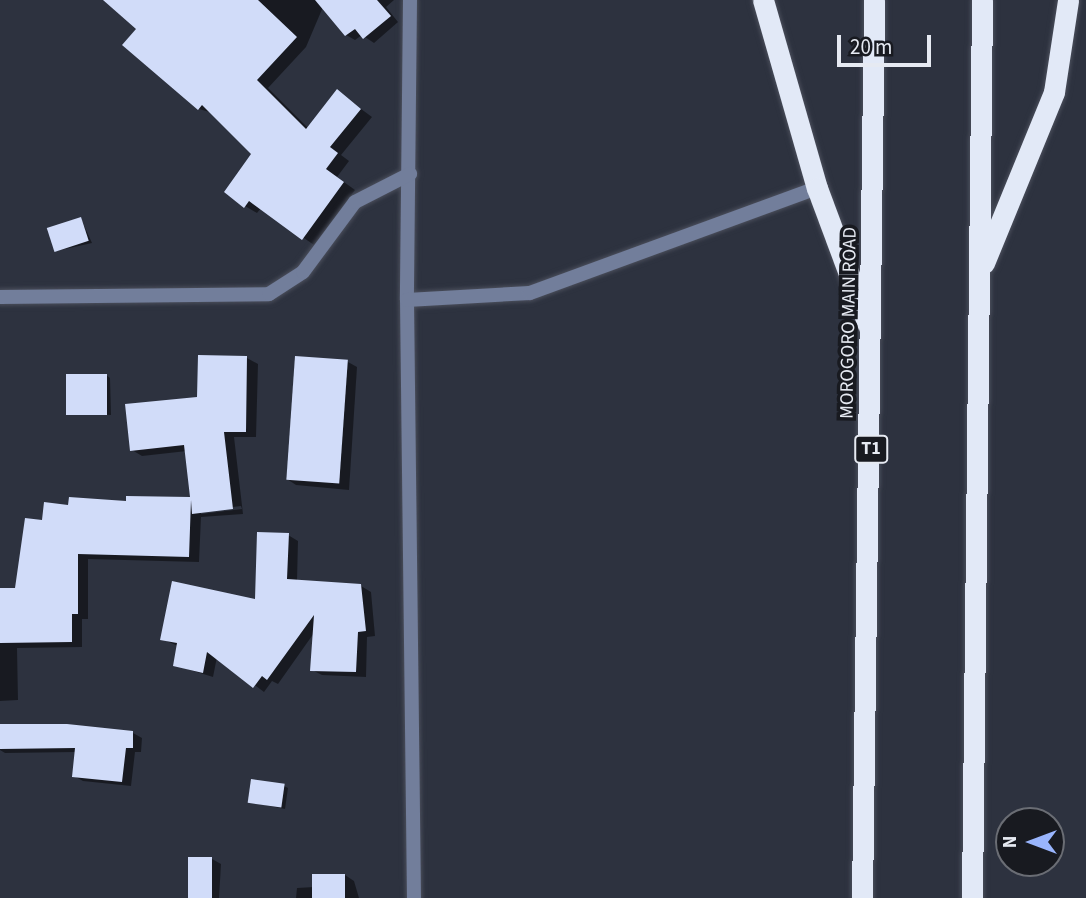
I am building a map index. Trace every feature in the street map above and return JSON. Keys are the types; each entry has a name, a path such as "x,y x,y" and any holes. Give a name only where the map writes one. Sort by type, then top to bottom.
{"highway":[{"path":"763,0 817,188 873,337"},
{"name":"MOROGORO MAIN ROAD","path":"862,898 873,337 874,0"},
{"path":"972,898 982,0"},
{"path":"979,276 1054,92 1068,0"}],"street":[{"path":"410,0 407,300 414,898"},
{"path":"0,297 269,294 303,271 355,202 410,174"},
{"path":"407,300 530,293 817,188"}],"building":[{"path":"103,0 258,0 297,37 257,80 306,129 337,89 361,109 330,147 338,153 326,169 344,182 302,240 249,201 244,208 224,192 251,154 202,105 198,110 122,45 136,29"},
{"path":"315,0 377,0 391,16 363,39 355,29 345,36"},
{"path":"81,217 89,241 54,252 47,228"},
{"path":"198,355 247,356 246,432 224,432 233,509 192,514 191,500 189,557 78,554 78,614 72,614 72,642 0,643 0,588 15,588 25,518 42,520 44,502 68,505 69,497 126,501 126,496 190,497 184,445 130,451 125,404 197,397"},
{"path":"295,356 348,360 339,483 286,480"},
{"path":"66,374 107,374 107,415 66,415"},
{"path":"257,532 289,533 287,579 361,584 366,631 358,632 356,672 310,671 314,615 267,680 262,676 253,688 207,652 203,673 173,666 177,643 160,640 172,581 255,599"},
{"path":"0,724 67,724 133,731 133,748 126,748 122,782 72,777 75,748 0,749"},
{"path":"251,779 285,784 281,807 248,803"},
{"path":"188,857 212,857 212,898 188,898"},
{"path":"312,874 345,874 345,898 312,898"}]}
